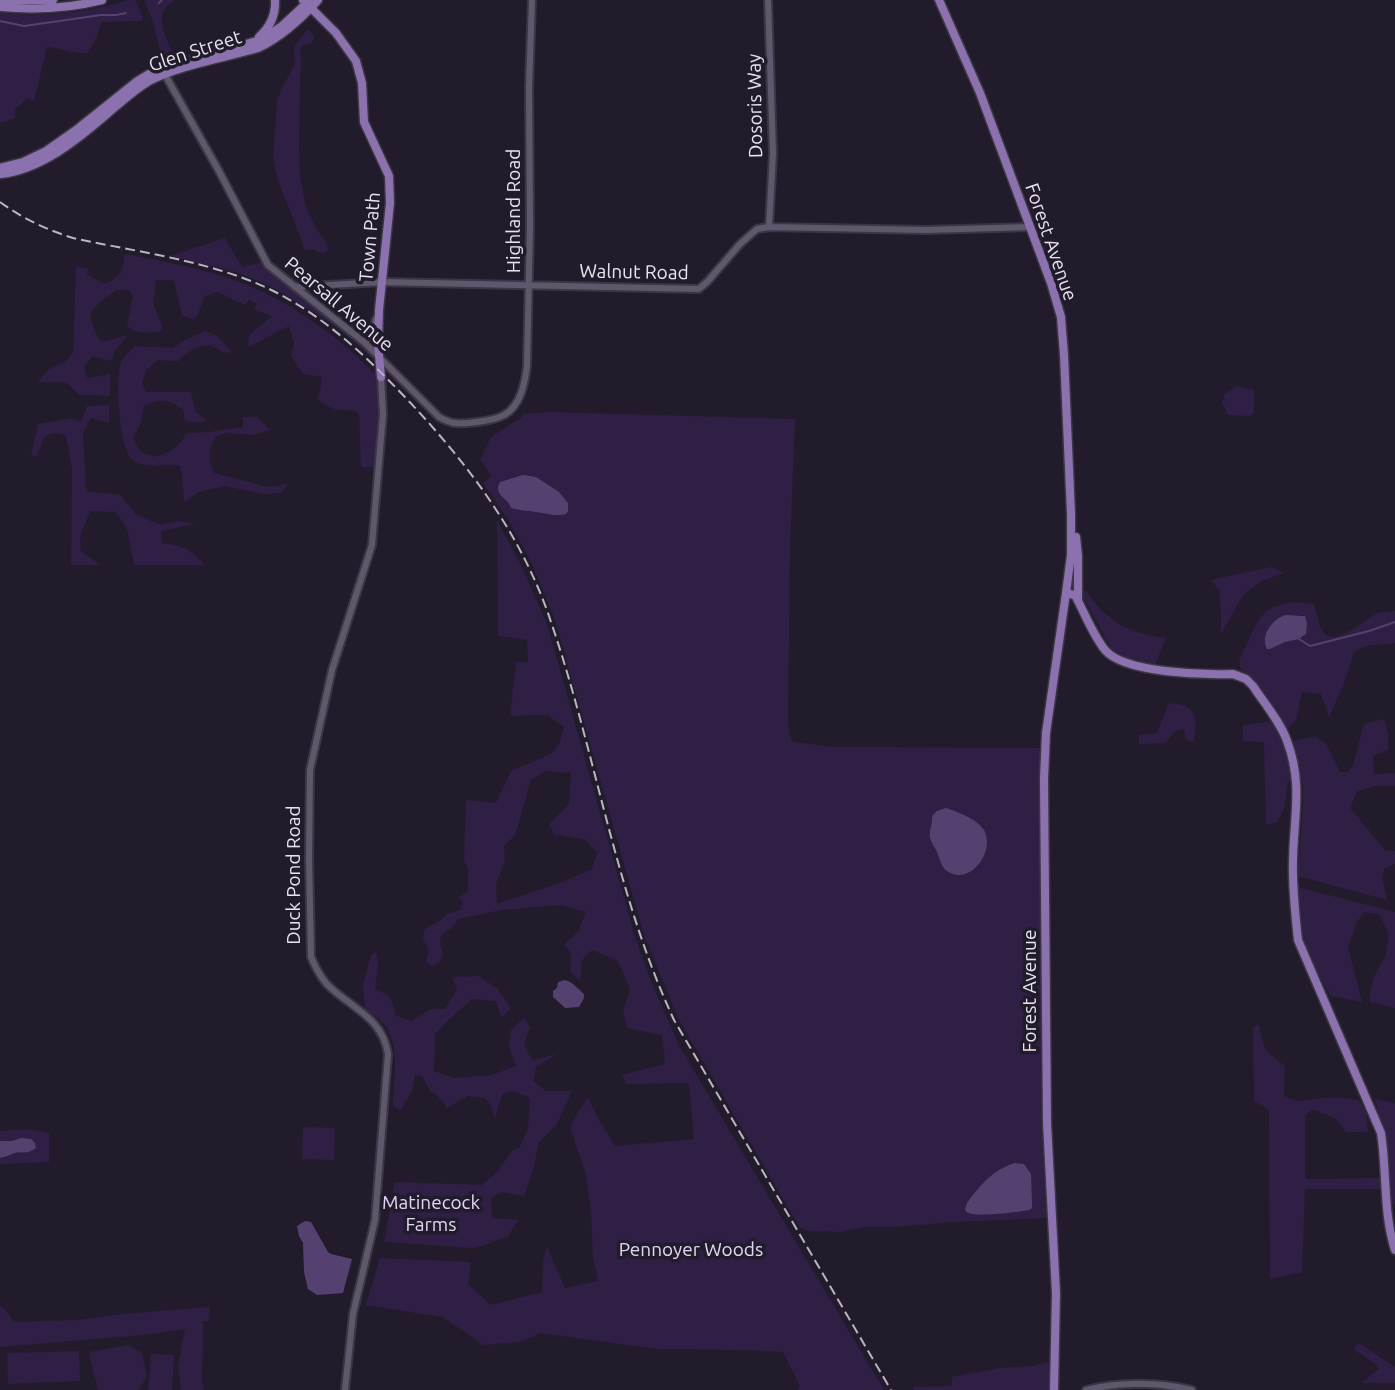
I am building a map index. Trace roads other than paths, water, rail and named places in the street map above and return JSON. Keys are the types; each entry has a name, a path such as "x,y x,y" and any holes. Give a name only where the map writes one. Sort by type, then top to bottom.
{"main road":[{"path":"0,0 53,0"},
{"path":"0,7 39,8 102,0"},
{"path":"255,43 270,24 275,12 275,0"},
{"name":"Glen Street","path":"4,171 46,151 149,74 258,48 308,3 318,0"},
{"name":"Forest Avenue","path":"939,0 980,93 1056,296 1062,325 1071,555 1046,733 1044,779 1046,1123 1056,1293 1054,1390"},
{"name":"Town Path","path":"308,3 336,33 356,61 362,83 364,122 389,176 390,203 379,310 381,375"},
{"path":"270,24 270,38"},
{"name":"Glen Street","path":"234,52 270,38"},
{"path":"1071,514 1078,556 1078,601"},
{"path":"1066,593 1074,594 1107,653 1148,669 1233,674 1246,679 1286,736 1298,791 1293,867 1298,940 1381,1133 1389,1222 1395,1250"}],"street":[{"name":"Highland Road","path":"505,415 519,398 524,386 528,356 532,0"},
{"name":"Dosoris Way","path":"768,0 773,149 769,227"},
{"name":"Pearsall Avenue","path":"163,72 266,261 275,272 365,343 436,414 450,423 468,424 505,415"},
{"path":"757,229 770,211"},
{"path":"757,229 926,230 1030,227"},
{"name":"Walnut Road","path":"295,287 382,282 699,289 757,229"},
{"path":"365,343 372,333 379,310"},
{"path":"381,375 383,370 387,369 395,373"},
{"name":"Duck Pond Road","path":"345,1390 353,1314 375,1220 388,1054 378,1026 325,982 311,957 309,784 332,670 372,545 383,414 381,375"},
{"path":"1086,1390 1137,1384 1192,1390"}],"waterway":[{"path":"159,3 162,0"},
{"path":"0,21 24,26 126,13"},
{"path":"1299,639 1310,646 1395,622"}],"railway":[{"path":"0,202 26,218 63,235 219,270 285,297 339,334 372,364 426,420 470,473 508,529 539,590 551,622 636,923 674,1020 891,1390"}],"park label":[{"name":"Matinecock Farms","path":"431,1214"},
{"name":"Pennoyer Woods","path":"691,1250"}]}
